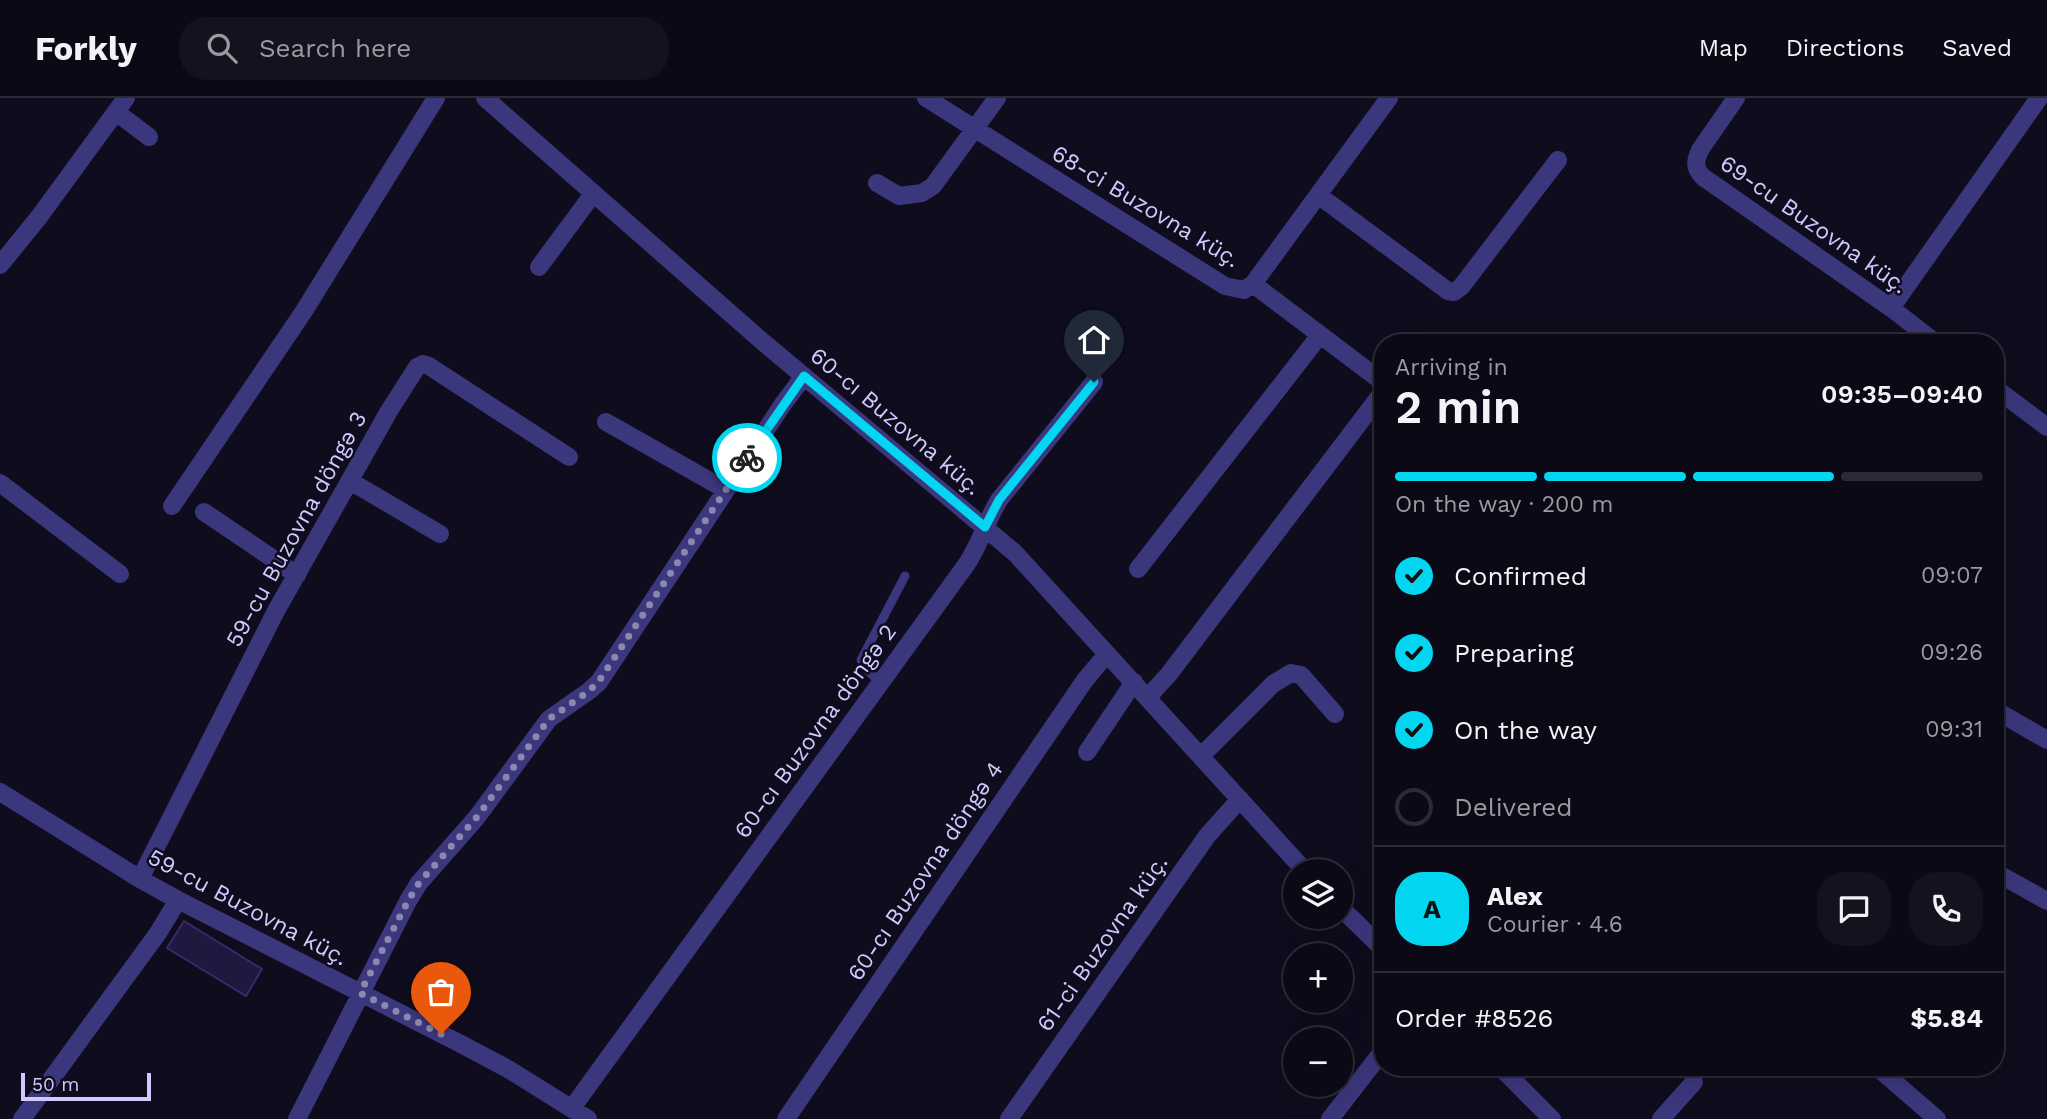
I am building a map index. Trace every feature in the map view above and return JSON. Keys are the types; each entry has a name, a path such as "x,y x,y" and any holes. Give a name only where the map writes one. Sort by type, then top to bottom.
{"street":[{"path":"172,506 304,310 436,98"},
{"name":"60-cı Buzovna küç.","path":"485,98 804,376 985,527 1029,568 1294,859"},
{"name":"68-ci Buzovna küç.","path":"926,98 1225,286 1244,290 1253,284 1389,98"},
{"path":"877,183 899,197 922,193 933,186 997,98"},
{"name":"69-cu Buzovna küç.","path":"1735,98 1700,150 1696,159 1696,170 1924,334"},
{"path":"1891,308 2039,98"},
{"path":"0,265 121,105 149,137"},
{"path":"1318,195 1448,291 1454,292 1461,287 1558,160"},
{"path":"539,267 593,194"},
{"path":"1253,284 1374,376"},
{"path":"1138,569 1320,335"},
{"name":"59-cu Buzovna döngə 3","path":"140,879 276,611 412,373 423,364 569,457"},
{"path":"297,1119 419,883 477,817 549,719 599,681 804,376"},
{"name":"60-cı Buzovna döngə 2","path":"572,1108 974,554 999,500 1094,382"},
{"path":"2004,395 2047,427"},
{"path":"1147,697 1169,674 1374,404"},
{"path":"606,422 726,490"},
{"path":"350,481 440,534"},
{"path":"0,483 120,574"},
{"path":"204,513 296,575"},
{"name":"60-cı Buzovna döngə 4","path":"786,1119 1085,680 1107,654"},
{"path":"1201,757 1273,684 1291,673 1301,675 1335,714"},
{"path":"1087,752 1134,682"},
{"path":"2004,715 2047,740"},
{"name":"59-cu Buzovna küç.","path":"0,792 140,879 508,1069 588,1119"},
{"name":"61-ci Buzovna küç.","path":"1009,1119 1207,836 1240,799"},
{"path":"2004,877 2047,901"},
{"path":"22,1119 158,933 178,900"},
{"path":"1353,920 1374,940"},
{"path":"1330,1119 1374,1062"},
{"path":"1509,1076 1552,1119"},
{"path":"1887,1076 1937,1119"},
{"path":"1661,1119 1695,1083"},
{"path":"1526,1119 1538,1105"}],"lane":[{"path":"881,682 868,671 862,660 905,576"}],"building":[{"path":"184,921 262,969 246,996 167,948"}],"way so far":[{"path":"441,1034 360,993 408,901 419,883 477,817 549,719 599,681 747,458"}],"route":[{"path":"747,458 804,376 985,527 999,500 1094,382"}]}
